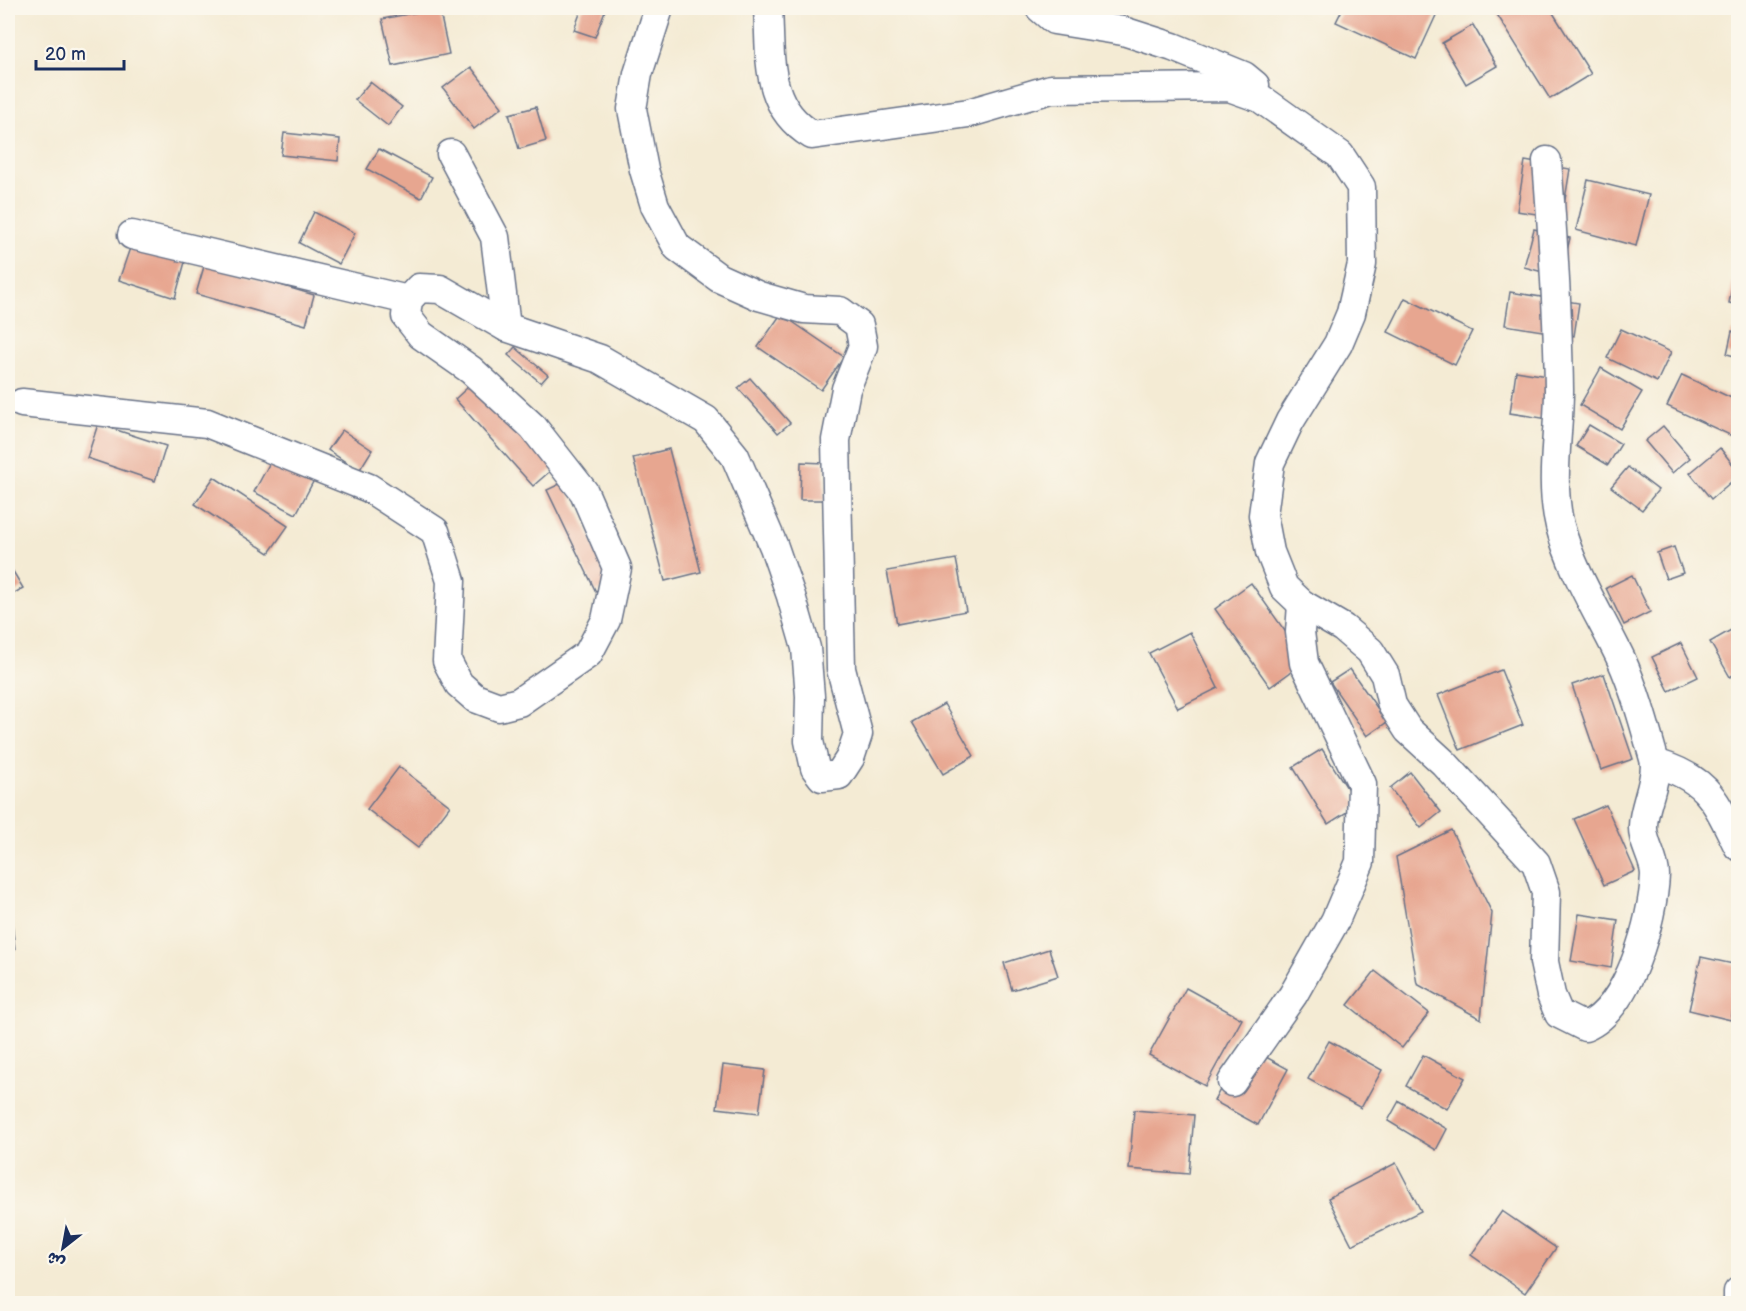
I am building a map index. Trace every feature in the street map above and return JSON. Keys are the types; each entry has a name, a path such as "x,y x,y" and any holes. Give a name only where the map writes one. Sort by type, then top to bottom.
{"street":[{"path":"22,403 207,423 369,488 435,531 451,580 447,661 459,684 475,698 499,707 519,702 588,654 606,620 617,568 584,492 577,482 533,427 471,370 421,335 406,316 408,300 419,288 440,289 506,327 600,359 706,420 735,456 774,547 806,648 810,696 809,741 815,768 822,777 839,775 850,758 858,734 841,669 836,440 846,388 863,346 859,325 840,311 804,309 759,296 719,278 677,247 655,206 644,170 632,109 638,74 659,8"},
{"path":"768,8 772,74 780,104 795,125 812,135 969,113 1051,90 1229,87 1260,98 1340,155 1361,187 1362,264 1351,313 1338,344 1290,421 1270,463 1263,515 1270,552 1284,586 1302,604 1343,627 1370,651 1385,675 1392,705 1408,730 1444,763 1536,863 1546,892 1544,962 1551,995 1559,1014 1585,1027 1599,1021 1611,1009 1635,965 1648,918 1655,873 1643,828 1655,763 1622,662 1587,591 1560,526 1554,482 1559,413 1558,302 1548,161"},
{"path":"1040,8 1054,20 1123,32 1211,62 1244,76 1258,88 1260,98"},
{"path":"451,154 495,237 506,327"},
{"path":"132,235 408,300"},
{"path":"1232,1082 1293,995 1335,921 1360,862 1362,784 1305,663 1300,632 1302,604"},
{"path":"1655,763 1677,769 1711,793 1738,846"},
{"path":"1738,1292 1738,1304"}],"building":[{"path":"439,8 449,54 393,66 382,19"},
{"path":"582,8 606,8 595,37 574,30"},
{"path":"1343,8 1431,8 1438,11 1416,59 1336,22"},
{"path":"1493,8 1550,8 1591,74 1550,99"},
{"path":"1473,25 1497,66 1466,84 1442,43"},
{"path":"471,67 502,107 474,129 443,88"},
{"path":"370,82 402,107 388,126 355,100"},
{"path":"536,107 546,141 519,149 509,114"},
{"path":"284,133 340,139 338,161 281,155"},
{"path":"379,149 432,177 421,198 367,169"},
{"path":"1525,161 1570,169 1562,218 1517,211"},
{"path":"1588,180 1649,195 1636,246 1576,230"},
{"path":"314,212 355,233 339,264 299,243"},
{"path":"1534,229 1570,238 1561,277 1524,267"},
{"path":"131,245 185,262 175,298 119,280"},
{"path":"205,263 314,295 306,325 196,294"},
{"path":"1734,277 1738,278 1738,305 1729,303"},
{"path":"1510,292 1579,303 1574,336 1505,325"},
{"path":"1405,298 1472,331 1455,365 1388,332"},
{"path":"781,314 844,357 821,390 758,347"},
{"path":"1621,329 1671,352 1657,382 1607,358"},
{"path":"1732,331 1738,333 1738,357 1727,354"},
{"path":"515,347 548,375 541,383 508,355"},
{"path":"1601,368 1642,392 1620,429 1580,405"},
{"path":"1516,371 1554,377 1548,419 1510,413"},
{"path":"1682,375 1738,401 1738,421 1732,436 1667,406"},
{"path":"478,378 556,466 533,486 455,399"},
{"path":"750,378 790,423 778,433 738,388"},
{"path":"98,424 166,446 155,481 87,458"},
{"path":"1589,425 1621,444 1608,465 1576,446"},
{"path":"1663,426 1690,458 1672,473 1645,441"},
{"path":"342,430 372,450 359,471 328,450"},
{"path":"1720,448 1738,471 1738,476 1711,499 1690,473"},
{"path":"669,449 701,572 665,581 633,458"},
{"path":"273,457 314,480 296,514 254,492"},
{"path":"801,462 824,463 824,500 800,500"},
{"path":"1628,467 1658,490 1642,510 1611,487"},
{"path":"214,477 288,526 269,553 195,504"},
{"path":"564,482 613,584 596,592 547,490"},
{"path":"1674,547 1683,573 1666,579 1657,553"},
{"path":"956,559 966,611 897,624 887,571"},
{"path":"8,563 23,588 8,597"},
{"path":"1632,575 1650,612 1624,625 1606,588"},
{"path":"1251,583 1306,661 1270,687 1215,609"},
{"path":"1738,626 1738,672 1730,677 1710,642"},
{"path":"1190,632 1218,688 1178,708 1149,653"},
{"path":"1681,643 1698,677 1669,691 1652,657"},
{"path":"1350,669 1387,722 1367,736 1330,682"},
{"path":"1501,670 1523,725 1460,750 1438,695"},
{"path":"1604,674 1633,759 1601,770 1572,685"},
{"path":"944,704 974,756 943,774 912,722"},
{"path":"1322,749 1358,805 1328,824 1293,767"},
{"path":"399,767 450,806 418,848 367,809"},
{"path":"1410,772 1441,812 1421,828 1390,788"},
{"path":"1606,805 1635,871 1604,885 1574,819"},
{"path":"1451,830 1492,913 1481,1019 1417,984 1396,857"},
{"path":"1579,914 1618,920 1611,968 1571,961"},
{"path":"12,922 15,950 8,951 8,923"},
{"path":"1049,949 1058,976 1012,990 1004,963"},
{"path":"1701,957 1738,965 1738,982 1731,1020 1689,1010"},
{"path":"1375,971 1429,1013 1402,1048 1348,1005"},
{"path":"1186,988 1242,1019 1205,1086 1149,1055"},
{"path":"1329,1041 1382,1070 1361,1108 1308,1079"},
{"path":"1244,1045 1288,1069 1258,1125 1214,1101"},
{"path":"1423,1055 1465,1078 1447,1109 1406,1086"},
{"path":"723,1065 765,1070 759,1113 717,1108"},
{"path":"1399,1101 1447,1129 1436,1150 1388,1121"},
{"path":"1134,1110 1194,1115 1189,1174 1129,1169"},
{"path":"1396,1163 1421,1211 1352,1245 1328,1198"},
{"path":"1502,1211 1556,1248 1525,1293 1471,1255"}]}
